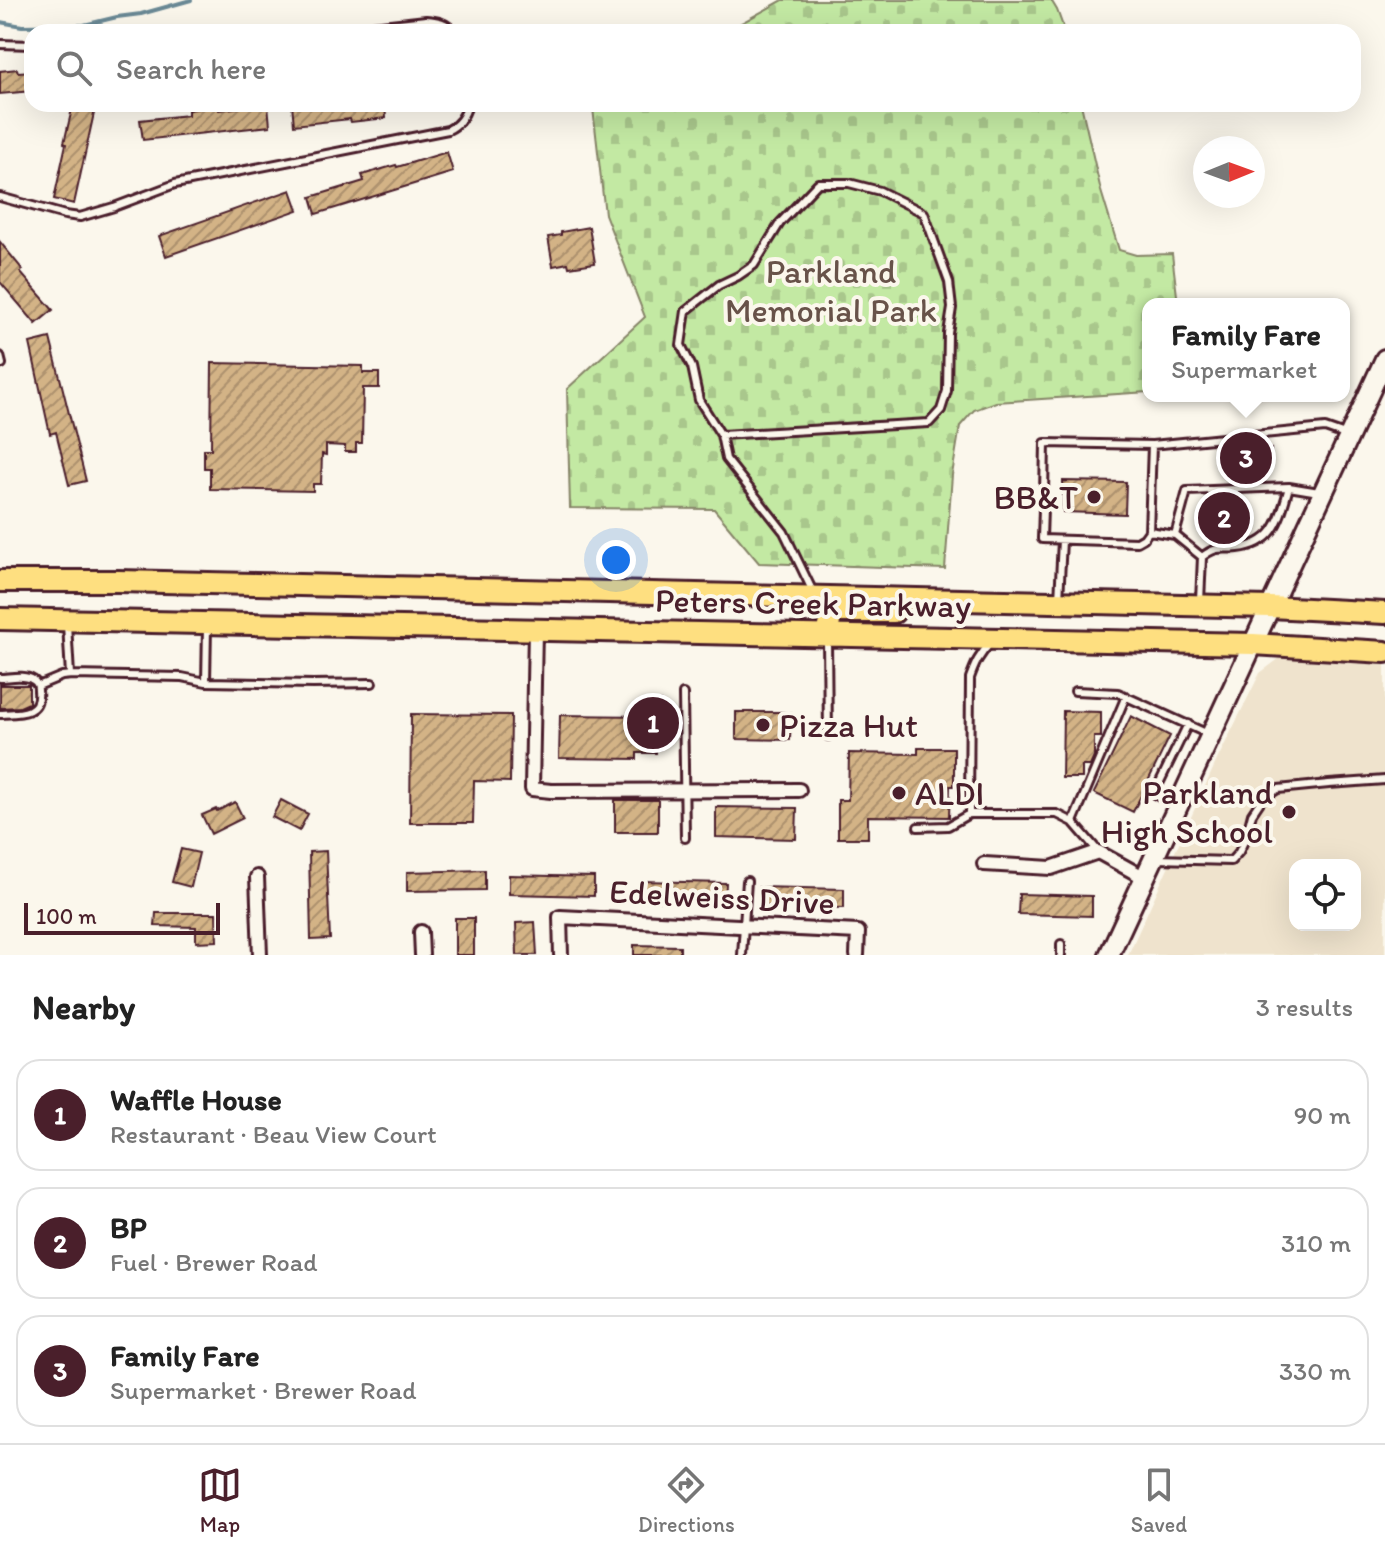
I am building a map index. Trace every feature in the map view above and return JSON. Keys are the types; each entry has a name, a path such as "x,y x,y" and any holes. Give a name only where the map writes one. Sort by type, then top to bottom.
{"main road":[{"name":"Peters Creek Parkway","path":"0,581 1199,605 1385,613"},
{"path":"0,593 101,592 118,581"},
{"path":"827,636 832,612 906,612 1054,602"},
{"name":"Peters Creek Parkway","path":"0,619 1253,644 1385,652"}],"street":[{"path":"1109,955 1385,359"},
{"path":"535,630 532,789 799,790"},
{"path":"984,864 1051,868 1098,852 1145,878"},
{"path":"257,877 260,955"},
{"name":"Edelweiss Drive","path":"561,955 560,917 858,932 857,955"},
{"path":"421,932 422,955"}],"lane":[{"path":"390,24 426,20 444,24"},
{"path":"0,44 24,45"},
{"path":"0,197 80,217 175,184 448,130 456,126 466,112"},
{"path":"721,435 929,423 935,417 941,410 947,391 948,333 952,308 949,282 924,213 880,191 849,183 818,183 780,223 754,265 719,285 686,311 681,345 692,367 699,400 721,435 726,459 784,532 816,597"},
{"path":"0,356 2,364"},
{"path":"1044,493 1045,443 1152,445 1325,428 1349,436"},
{"path":"1043,508 1042,539 1137,542 1144,538 1149,531 1152,445"},
{"path":"1175,535 1187,491 1289,487 1323,493"},
{"path":"1202,557 1213,549 1253,544 1271,533 1277,526 1289,487"},
{"path":"1149,531 1175,535 1202,557"},
{"path":"1054,602 1062,540"},
{"path":"1199,605 1202,557"},
{"path":"67,620 70,675"},
{"path":"206,682 208,623"},
{"path":"827,636 828,736"},
{"path":"969,814 970,678 980,653 995,639"},
{"path":"38,686 70,675 182,677 206,682 372,683"},
{"path":"0,678 33,679 38,686 39,702 33,710 0,714"},
{"path":"1075,691 1118,693 1211,735"},
{"path":"683,694 685,838"},
{"path":"1073,822 1126,696"},
{"path":"1178,807 1154,794 1188,724"},
{"path":"1154,859 1231,861 1246,837 1252,814 1262,799 1278,789 1385,780"},
{"path":"918,827 948,826 969,814 1057,814 1073,822 1098,852"},
{"path":"742,955 747,881"},
{"path":"1061,944 1061,955"}],"shaded area":[{"name":"Parkland High School","path":"1284,655 1385,663 1385,955 1128,955 1260,673"}],"green space":[{"path":"783,0 1051,0 1062,24 740,24"},
{"name":"Parkland Memorial Park","path":"593,112 1083,112 1101,191 1119,250 1136,255 1172,254 1177,298 1142,298 1142,392 996,402 974,410 960,426 952,475 945,569 759,563 714,509 570,508 567,389 645,317 605,214"}],"building":[{"path":"17,69 18,72 24,72 24,92 0,94 0,71"},
{"path":"71,112 94,112 74,204 54,199"},
{"path":"188,112 269,112 270,126 143,140 140,120 188,115"},
{"path":"293,112 386,112 386,118 294,125"},
{"path":"447,152 453,172 316,214 311,197 364,181 362,175"},
{"path":"291,190 298,210 166,256 159,236"},
{"path":"589,227 595,263 553,266 548,237"},
{"path":"0,242 23,270 20,272 53,310 36,324 0,282"},
{"path":"50,338 86,481 69,485 56,432 50,434 30,343"},
{"path":"212,363 363,366 363,373 379,373 379,388 363,388 362,443 356,443 356,452 345,452 345,446 326,445 326,455 322,454 321,484 313,484 313,491 210,489 210,468 204,468 204,449 211,449"},
{"path":"1225,445 1271,449 1268,473 1222,469"},
{"path":"1063,481 1126,482 1125,514 1063,512"},
{"path":"0,685 29,685 29,703 20,707 0,708"},
{"path":"646,701 660,701 660,749 656,749 656,753 637,753 637,759 559,758 560,715 646,716"},
{"path":"1063,711 1101,712 1101,737 1094,737 1094,757 1090,766 1082,766 1082,778 1062,778"},
{"path":"736,712 791,712 790,740 736,739"},
{"path":"411,714 511,715 510,782 474,781 473,823 410,823"},
{"path":"1131,716 1170,736 1133,812 1094,793"},
{"name":"ALDI","path":"918,748 954,748 954,786 950,786 949,817 868,816 868,838 838,838 838,800 848,800 849,753 918,754"},
{"path":"281,800 308,814 299,831 272,817"},
{"path":"615,800 658,800 658,832 615,832"},
{"path":"235,802 243,818 211,834 202,815"},
{"path":"716,807 797,808 796,839 716,837"},
{"path":"181,849 199,853 191,887 172,882"},
{"path":"326,851 330,939 311,940 309,852"},
{"path":"485,870 485,890 407,891 407,872"},
{"path":"509,875 594,877 594,896 509,894"},
{"path":"641,881 726,883 725,902 640,901"},
{"path":"759,887 844,889 844,908 758,906"},
{"path":"1019,894 1092,896 1092,916 1018,914"},
{"path":"156,913 216,913 217,941 196,942 196,927 155,926"},
{"path":"455,918 474,918 474,955 455,955"},
{"path":"535,922 537,955 517,955 516,923"},
{"path":"634,945 680,946 680,955 634,955"}],"waterway":[{"path":"88,24 191,0"},
{"path":"0,22 24,26"}],"place":[{"name":"Family Fare","path":"1246,458"},
{"name":"BB&T","path":"1094,497"},
{"name":"BP","path":"1224,518"},
{"name":"Waffle House","path":"653,723"},
{"name":"Pizza Hut","path":"763,725"},
{"name":"ALDI","path":"899,793"},
{"name":"Parkland High School","path":"1289,812"}]}
